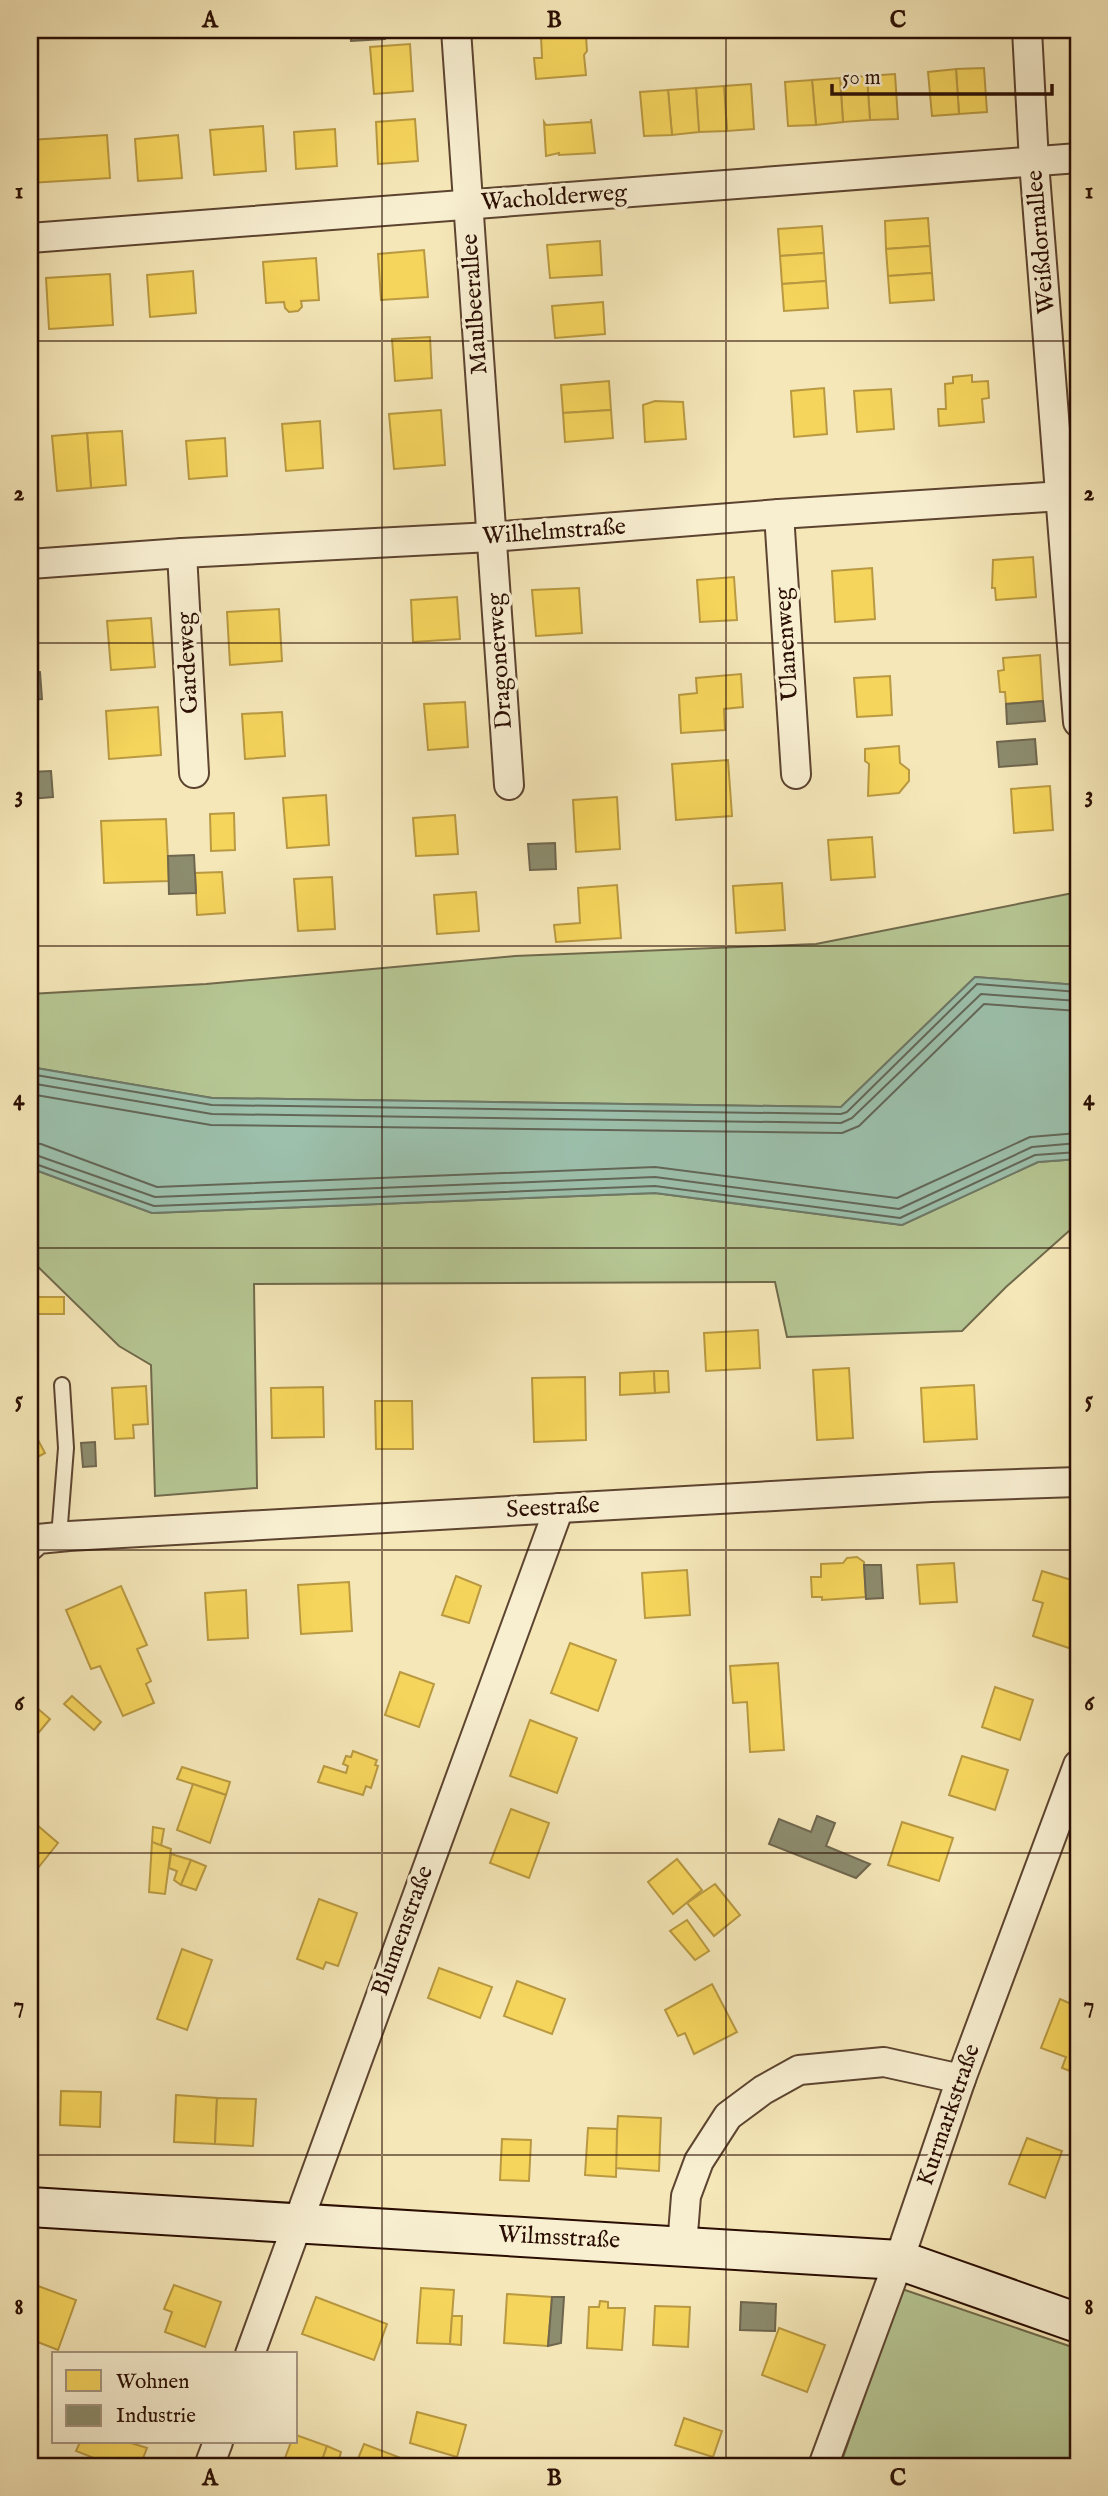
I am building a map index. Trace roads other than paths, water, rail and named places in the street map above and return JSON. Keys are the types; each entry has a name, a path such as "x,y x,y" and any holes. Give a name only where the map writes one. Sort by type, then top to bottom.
{"street":[{"name":"Maulbeerallee","path":"456,30 491,537"},
{"name":"Weißdornallee","path":"1027,30 1034,162 1070,496 1078,722"},
{"name":"Wacholderweg","path":"30,238 1078,158"},
{"name":"Wilhelmstraße","path":"30,564 491,537 779,514 1070,496"},
{"name":"Ulanenweg","path":"779,514 796,774"},
{"name":"Dragonerweg","path":"491,537 509,785"},
{"name":"Gardeweg","path":"182,553 194,773"},
{"name":"Seestraße","path":"30,1546 38,1539 59,1537 931,1487 1078,1482"},
{"name":"Blumenstraße","path":"251,2352 559,1508"},
{"name":"Kurmarkstraße","path":"823,2466 961,2079 1078,1765"},
{"path":"682,2246 686,2196 699,2161 728,2116 763,2090 799,2070 884,2062 961,2079"},
{"name":"Wilmsstraße","path":"30,2207 899,2259 1078,2323"},
{"path":"209,2466 217,2444"}],"lane":[{"path":"59,1537 66,1448 62,1385"}],"water":[{"path":"975,977 1078,985 1078,1159 1038,1162 902,1225 655,1193 152,1213 30,1168 30,1067 212,1098 841,1107"}]}
